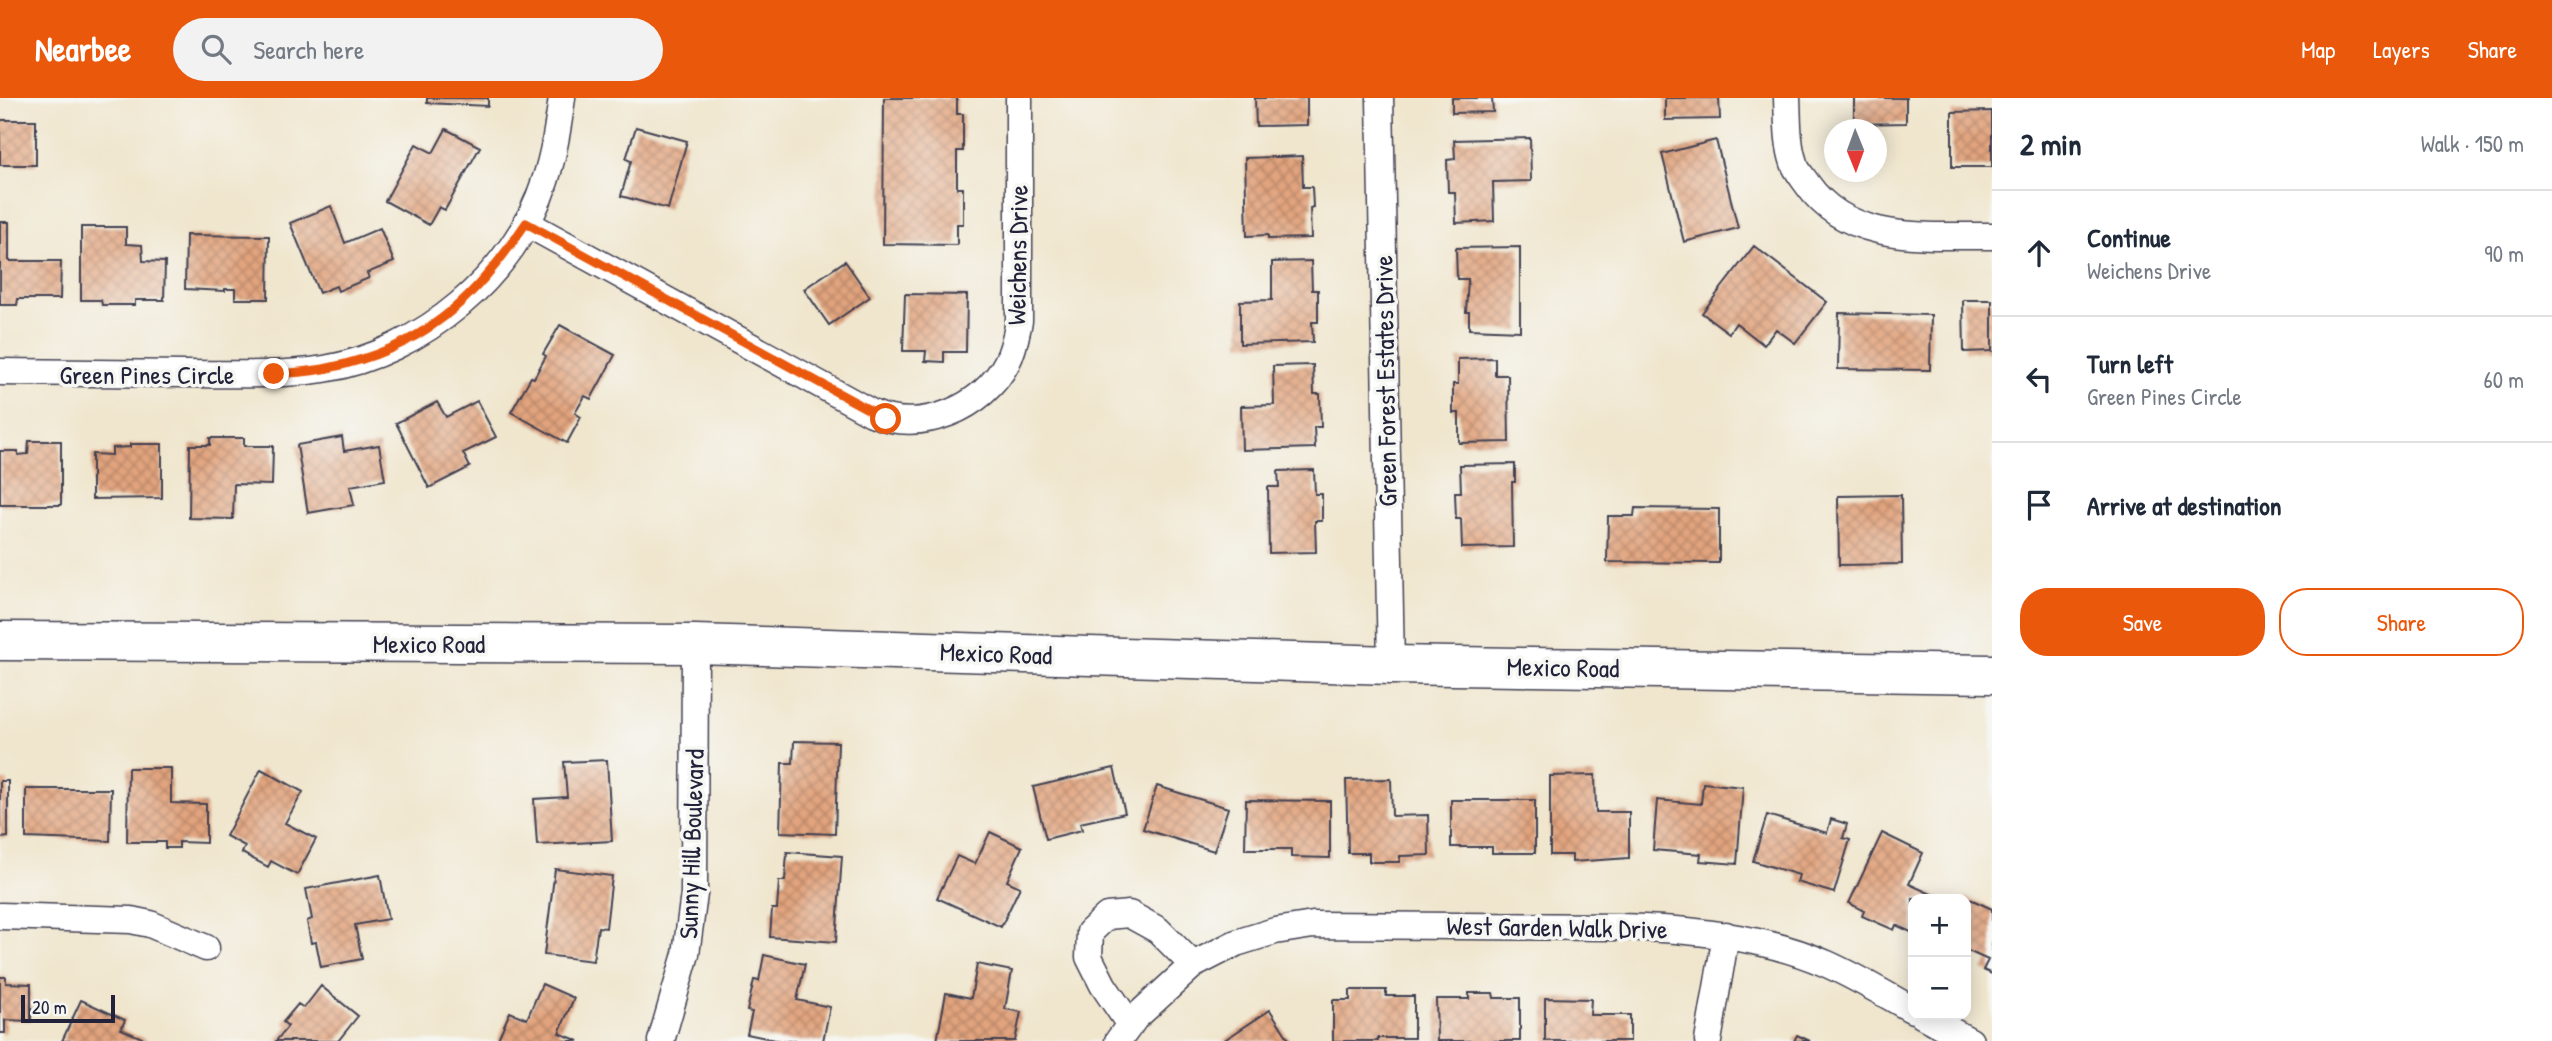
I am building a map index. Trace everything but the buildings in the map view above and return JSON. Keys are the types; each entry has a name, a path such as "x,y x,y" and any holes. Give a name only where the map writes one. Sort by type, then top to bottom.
{"main road":[{"name":"Mexico Road","path":"0,641 695,644 1391,665 1992,674"}],"street":[{"name":"Green Pines Circle","path":"0,372 274,374 326,369 374,356 421,334 460,306 495,269 526,223 545,183 557,135 562,98"},
{"name":"Weichens Drive","path":"526,223 873,413 886,419 918,421 933,418 953,412 992,384 1014,346 1019,321 1019,98"},
{"name":"Green Forest Estates Drive","path":"1380,98 1391,665"},
{"path":"1787,98 1794,163 1818,199 1832,211 1858,226 1888,234 1992,236"},
{"name":"Sunny Hill Boulevard","path":"661,1041 687,954 694,894 695,644"},
{"name":"West Garden Walk Drive","path":"1193,965 1158,930 1129,914 1107,916 1090,932 1089,957 1124,1033 1193,965 1236,943 1275,931 1313,925 1643,927 1726,936 1826,963 1908,1007"},
{"path":"0,916 131,920 150,924 206,948"},
{"path":"1708,1041 1726,936"},
{"path":"1931,1020 1970,1041"}],"route":[{"path":"274,374 326,369 374,356 421,334 460,306 495,269 526,223 886,419"}]}
